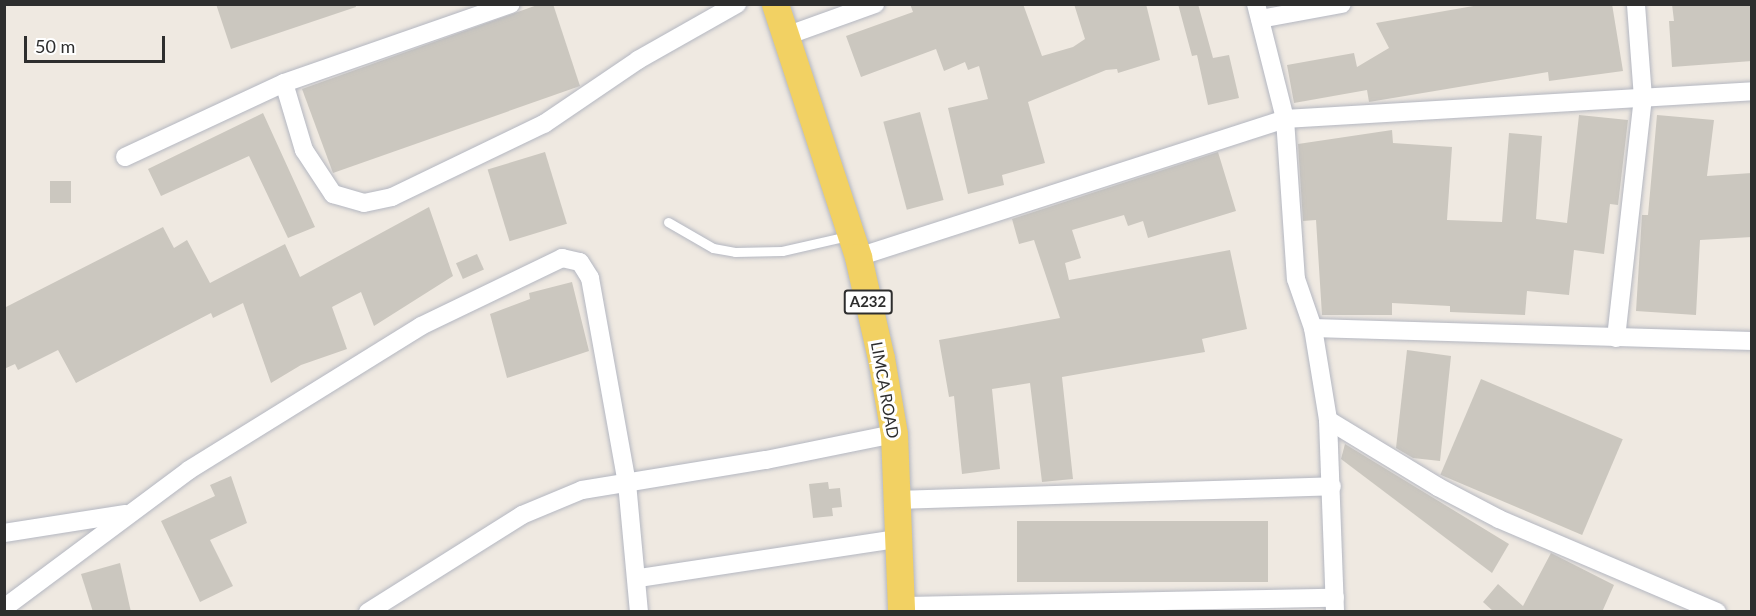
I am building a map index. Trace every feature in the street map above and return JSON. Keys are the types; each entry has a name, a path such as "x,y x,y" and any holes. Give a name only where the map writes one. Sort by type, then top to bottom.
{"main road":[{"name":"LIMCA ROAD","path":"775,4 854,246 894,434 901,609"}],"street":[{"path":"125,157 284,83 511,4"},
{"path":"284,83 304,150 333,194 364,203 392,197 544,124 638,60 737,4"},
{"path":"786,36 875,4"},
{"path":"901,609 1335,605 1328,420 1313,328 1296,279 1286,119 1258,12 1342,4"},
{"path":"1616,338 1643,98 1636,4"},
{"path":"854,246 1286,119 1752,91"},
{"path":"4,608 189,470 421,326 562,258 580,262 590,278 627,483 639,578 639,612"},
{"path":"1313,328 1752,341"},
{"path":"1328,420 1438,487 1499,519 1717,612"},
{"path":"368,612 522,515 582,490 894,434"},
{"path":"897,500 1332,486"},
{"path":"4,533 128,514"},
{"path":"639,578 898,540"}],"lane":[{"path":"668,222 713,249 735,252 854,246"}],"building":[{"path":"216,4 355,4 356,7 231,49"},
{"path":"540,4 553,4 580,86 333,173 302,89"},
{"path":"910,4 1023,4 1042,56 1073,47 1085,39 1074,4 1146,4 1160,60 1118,73 1117,69 1106,70 1028,102 1045,163 1002,175 1004,185 968,194 948,108 988,99 979,66 968,70 965,62 944,71 936,49 861,77 846,36 913,12"},
{"path":"1178,4 1198,4 1213,58 1229,55 1239,98 1208,105 1197,55 1192,56"},
{"path":"1485,4 1612,4 1623,71 1549,81 1548,72 1369,102 1367,90 1294,103 1287,65 1354,53 1357,67 1389,48 1376,23"},
{"path":"1672,4 1752,4 1752,61 1672,67 1669,21 1674,21"},
{"path":"920,112 944,200 907,210 883,122"},
{"path":"263,113 315,227 288,238 249,156 161,196 148,169"},
{"path":"1579,115 1628,120 1618,205 1610,204 1604,254 1574,250 1569,295 1527,291 1525,315 1450,312 1450,306 1392,303 1392,315 1322,315 1316,220 1303,221 1298,144 1392,130 1393,143 1452,147 1447,220 1502,222 1509,133 1542,136 1536,219 1567,223"},
{"path":"1657,115 1714,120 1707,176 1752,173 1752,237 1700,240 1696,315 1636,311 1642,215 1648,215"},
{"path":"545,152 567,224 510,241 488,170"},
{"path":"1218,152 1236,211 1148,238 1143,221 1128,226 1124,215 1072,230 1081,258 1065,263 1069,280 1230,250 1247,329 1202,339 1205,352 1062,377 1073,479 1042,482 1030,383 992,389 1000,469 962,474 954,396 949,397 939,340 1060,318 1034,240 1019,244 1012,219"},
{"path":"50,181 71,181 71,203 50,203"},
{"path":"429,207 453,276 374,326 361,292 332,307 347,349 301,365 271,383 243,303 213,318 211,313 76,383 58,350 18,370 15,364 4,369 4,308 163,227 174,248 187,240 210,283 285,244 300,277"},
{"path":"477,254 484,270 463,279 456,263"},
{"path":"572,282 589,351 507,378 490,314 530,299 529,293"},
{"path":"1407,350 1451,356 1440,461 1413,458 1396,448"},
{"path":"1481,379 1623,439 1582,535 1440,475"},
{"path":"1345,444 1509,544 1492,573 1341,459"},
{"path":"231,476 247,523 210,540 233,586 200,602 161,521 215,496 210,485"},
{"path":"828,482 829,489 840,488 842,507 832,508 833,516 813,518 809,484"},
{"path":"1017,521 1268,521 1268,582 1017,582"},
{"path":"1551,553 1614,585 1602,612 1494,612 1483,602 1498,584 1523,606"},
{"path":"120,563 131,612 93,612 81,574"}]}
